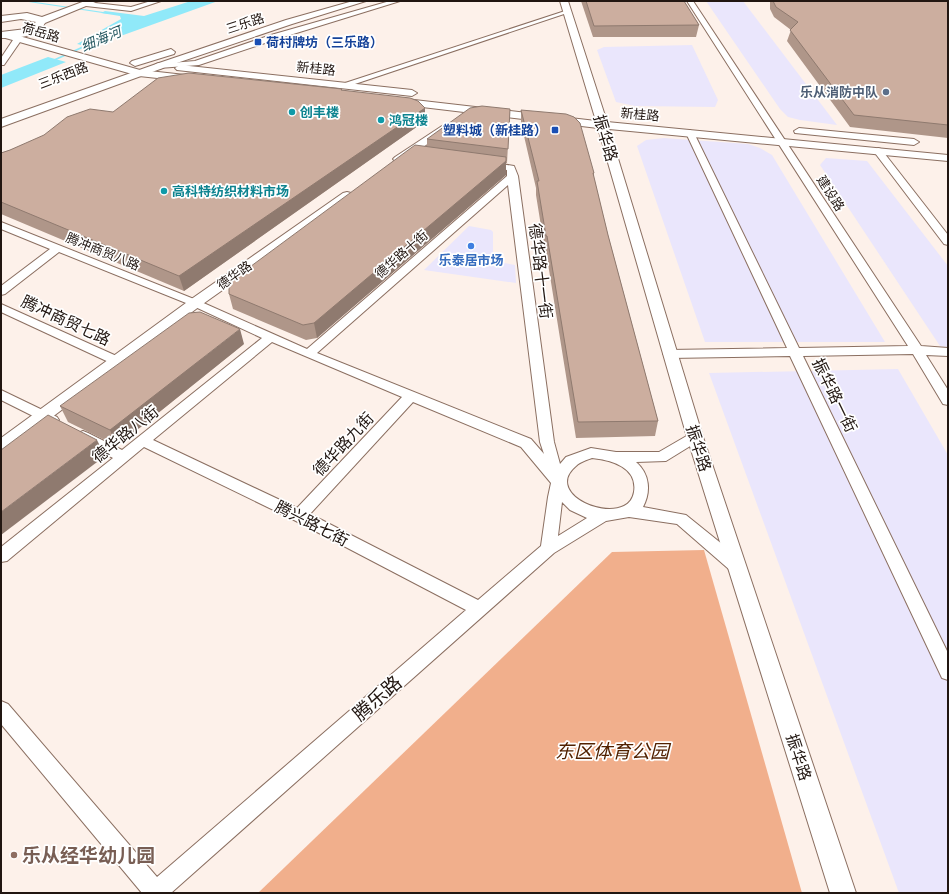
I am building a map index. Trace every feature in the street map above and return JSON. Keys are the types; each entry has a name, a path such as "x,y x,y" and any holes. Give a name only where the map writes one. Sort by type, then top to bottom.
{"main road":[{"name":"荷岳路","path":"27,16 73,1"},
{"path":"3,35 30,31 36,28 41,21 90,2"},
{"path":"1,19 27,16 41,21"},
{"name":"三乐西路","path":"1,113 121,68 137,68"},
{"path":"1,123 137,68 159,70"},
{"path":"1,130 126,84 159,70"}],"street":[{"path":"90,2 131,10 158,1"},
{"name":"三乐路","path":"137,68 183,48 336,1"},
{"name":"三乐路","path":"159,70 289,22 362,1"},
{"path":"159,70 196,63 274,37 397,1"},
{"name":"振华路","path":"564,1 600,116 669,354 843,893"},
{"name":"建设路","path":"690,1 767,128 781,141 917,350 948,402"},
{"path":"343,85 568,12"},
{"name":"荷岳路","path":"30,31 43,38 121,68"},
{"name":"荷岳路","path":"3,35 73,50 137,68"},
{"path":"1,63 18,39"},
{"name":"新桂路","path":"159,70 343,85 484,101"},
{"name":"新桂路","path":"159,70 471,109 600,116 690,133 948,158"},
{"path":"388,167 471,109"},
{"path":"767,128 926,144"},
{"name":"振华路一街","path":"690,133 948,672"},
{"path":"878,151 948,242"},
{"path":"407,154 422,156"},
{"path":"474,163 511,168 513,176"},
{"name":"德华路十街","path":"308,354 513,176"},
{"name":"德华路十一街","path":"513,176 547,442 559,482"},
{"name":"德华路","path":"1,447 195,303 356,190"},
{"name":"腾冲商贸八路","path":"1,225 195,303 308,354 526,443 559,482"},
{"path":"1,292 58,248"},
{"name":"腾冲商贸七路","path":"1,308 117,361"},
{"name":"德华路八街","path":"1,556 271,337"},
{"path":"669,354 917,350 948,352"},
{"path":"1,394 123,457"},
{"name":"德华路九街","path":"299,516 411,396"},
{"path":"548,549 555,497 561,472 568,463 578,456 591,453 618,457 660,457 695,437"},
{"name":"腾兴路七街","path":"143,441 299,516 479,608"},
{"path":"559,482 561,492 568,501 578,509 590,514 603,516 616,515 628,511 637,504 642,495 643,484 638,474 630,464 618,457"},
{"path":"628,511 658,514 681,519 737,566"},
{"name":"腾乐路","path":"156,893 548,549 603,516"},
{"path":"1,710 156,893"}],"shaded area":[{"path":"706,1 743,1 837,125 788,117 780,109"},
{"path":"692,45 718,100 715,107 635,106 616,102 597,50 604,47"},
{"path":"664,138 748,144 760,148 772,155 885,342 705,342 637,146 646,140"},
{"path":"826,158 867,161 948,266 948,347 940,346 820,165"},
{"name":"乐泰居市场","path":"469,226 491,230 493,232 493,261 515,265 516,283 424,270"},
{"path":"898,369 948,455 948,893 899,893 709,373"}],"green space":[{"name":"东区体育公园","path":"704,550 802,893 258,893 612,552"}],"water":[{"path":"191,1 218,1 90,47 77,44 121,19 120,16 101,13 105,11 144,16"},
{"path":"48,57 66,62 1,88 1,75"}],"building":[{"path":"586,1 684,1 699,25 594,26"},
{"path":"773,1 948,1 948,125 854,115 790,30 798,22 776,7"},
{"name":"高科特纺织材料市场","path":"189,73 342,89 341,90 410,98 418,101 425,108 179,276 1,202 1,153 44,135 67,117 90,109 113,112 158,78"},
{"path":"482,106 510,109 508,149 427,139 470,108"},
{"path":"521,110 566,114 574,117 580,123 594,173 608,235 658,421 578,422 537,181 539,181"},
{"path":"415,145 506,157 506,161 314,323 303,325 229,294 229,285 239,275"},
{"path":"200,312 240,329 110,430 60,406 189,313"},
{"path":"48,415 97,440 1,512 1,450"}],"waterway":[{"path":"23,1 109,13"},
{"name":"细海河","path":"51,61 93,43"}],"place":[{"name":"荷村牌坊（三乐路）","path":"258,42"},
{"name":"乐从消防中队","path":"886,92"},
{"name":"创丰楼","path":"292,112"},
{"name":"鸿冠楼","path":"381,120"},
{"name":"塑料城（新桂路）","path":"555,130"},
{"name":"高科特纺织材料市场","path":"164,191"},
{"name":"乐泰居市场","path":"471,246"},
{"name":"乐从经华幼儿园","path":"14,855"}]}
